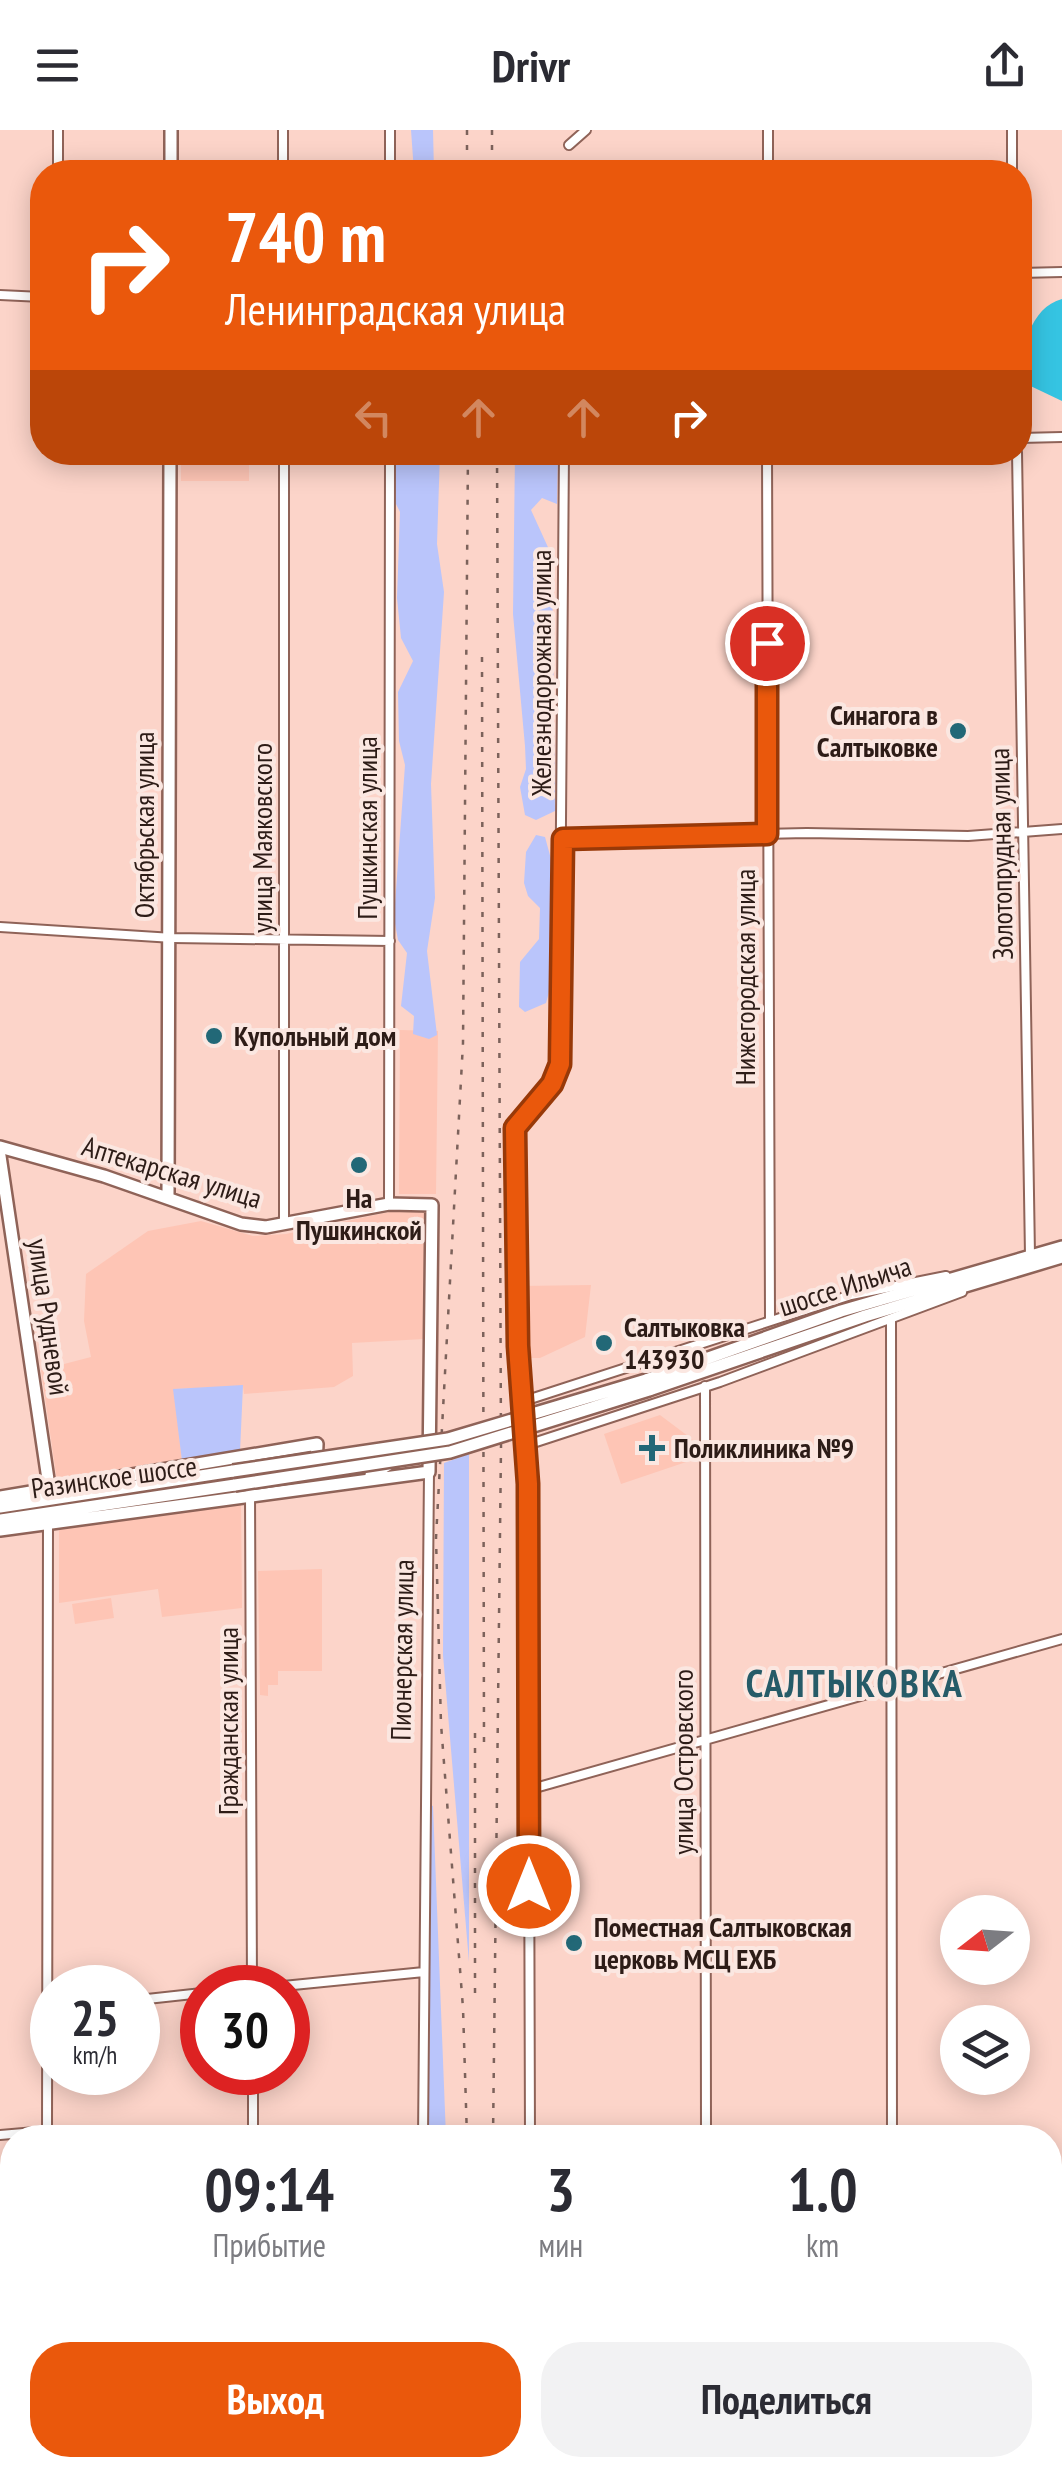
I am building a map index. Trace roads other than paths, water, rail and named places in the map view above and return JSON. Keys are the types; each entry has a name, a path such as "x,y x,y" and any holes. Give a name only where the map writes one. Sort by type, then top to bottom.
{"street":[{"path":"58,130 58,160"},
{"path":"170,160 171,130"},
{"path":"284,130 284,160"},
{"path":"390,130 390,160"},
{"path":"569,146 586,130"},
{"path":"768,130 768,160"},
{"path":"1012,130 1012,160"},
{"path":"1032,273 1062,272"},
{"path":"0,296 30,297"},
{"path":"1032,438 1062,437"},
{"name":"Октябрьская улица","path":"168,1198 170,465"},
{"name":"улица Маяковского","path":"284,465 284,1224"},
{"name":"Пушкинская улица","path":"389,1204 390,465"},
{"name":"Железнодорожная улица","path":"530,2125 528,1445 518,1346 515,1128 552,1084 560,1064 564,465"},
{"name":"Нижегородская улица","path":"767,465 770,1320"},
{"name":"Золотопрудная улица","path":"1017,465 1030,1255"},
{"path":"563,839 767,834 864,838 1062,829"},
{"path":"0,927 169,938 390,941"},
{"name":"Аптекарская улица","path":"0,1147 241,1224 284,1224 389,1204"},
{"name":"улица Рудневой","path":"0,1156 49,1486"},
{"name":"Пионерская улица","path":"389,1204 432,1205 423,2125"},
{"name":"шоссе Ильича","path":"647,1385 999,1276 1030,1255 1062,1247"},
{"name":"шоссе Ильича","path":"647,1385 841,1311 981,1270 1062,1258"},
{"path":"524,1401 881,1288 981,1270"},
{"path":"528,1445 891,1320 999,1276"},
{"path":"891,1320 892,2125"},
{"path":"234,1478 448,1439 647,1385"},
{"name":"улица Островского","path":"706,1386 706,2125"},
{"path":"564,1388 555,1399 554,1416 562,1426 578,1429"},
{"path":"0,1497 317,1444 316,1487"},
{"path":"358,1481 399,1458 429,1449"},
{"name":"Гражданская улица","path":"249,1454 252,1965"},
{"path":"0,1530 429,1472"},
{"name":"Разинское шоссе","path":"0,1507 234,1478"},
{"name":"Разинское шоссе","path":"0,1520 234,1478"},
{"path":"48,1524 50,1965"},
{"path":"528,1790 1062,1639"},
{"path":"310,1983 424,1972"},
{"path":"47,2125 48,2095"},
{"path":"253,2095 253,2125"}],"railway":[{"path":"467,130 467,160"},
{"path":"492,130 492,160"},
{"path":"467,2125 463,2008 441,1724 436,1538 463,1043 468,465"},
{"path":"493,2125 501,1447 497,465"},
{"path":"482,657 484,1747"},
{"path":"475,1733 475,2003"}],"place":[{"name":"Синагога в Салтыковке","path":"958,731"},
{"name":"Купольный дом","path":"214,1036"},
{"name":"На Пушкинской","path":"359,1165"},
{"name":"Салтыковка 143930","path":"604,1343"},
{"name":"Поликлиника №9","path":"652,1448"},
{"name":"Поместная Салтыковская церковь МСЦ ЕХБ","path":"574,1943"}],"district":[{"name":"САЛТЫКОВКА","path":"855,1684"}]}
